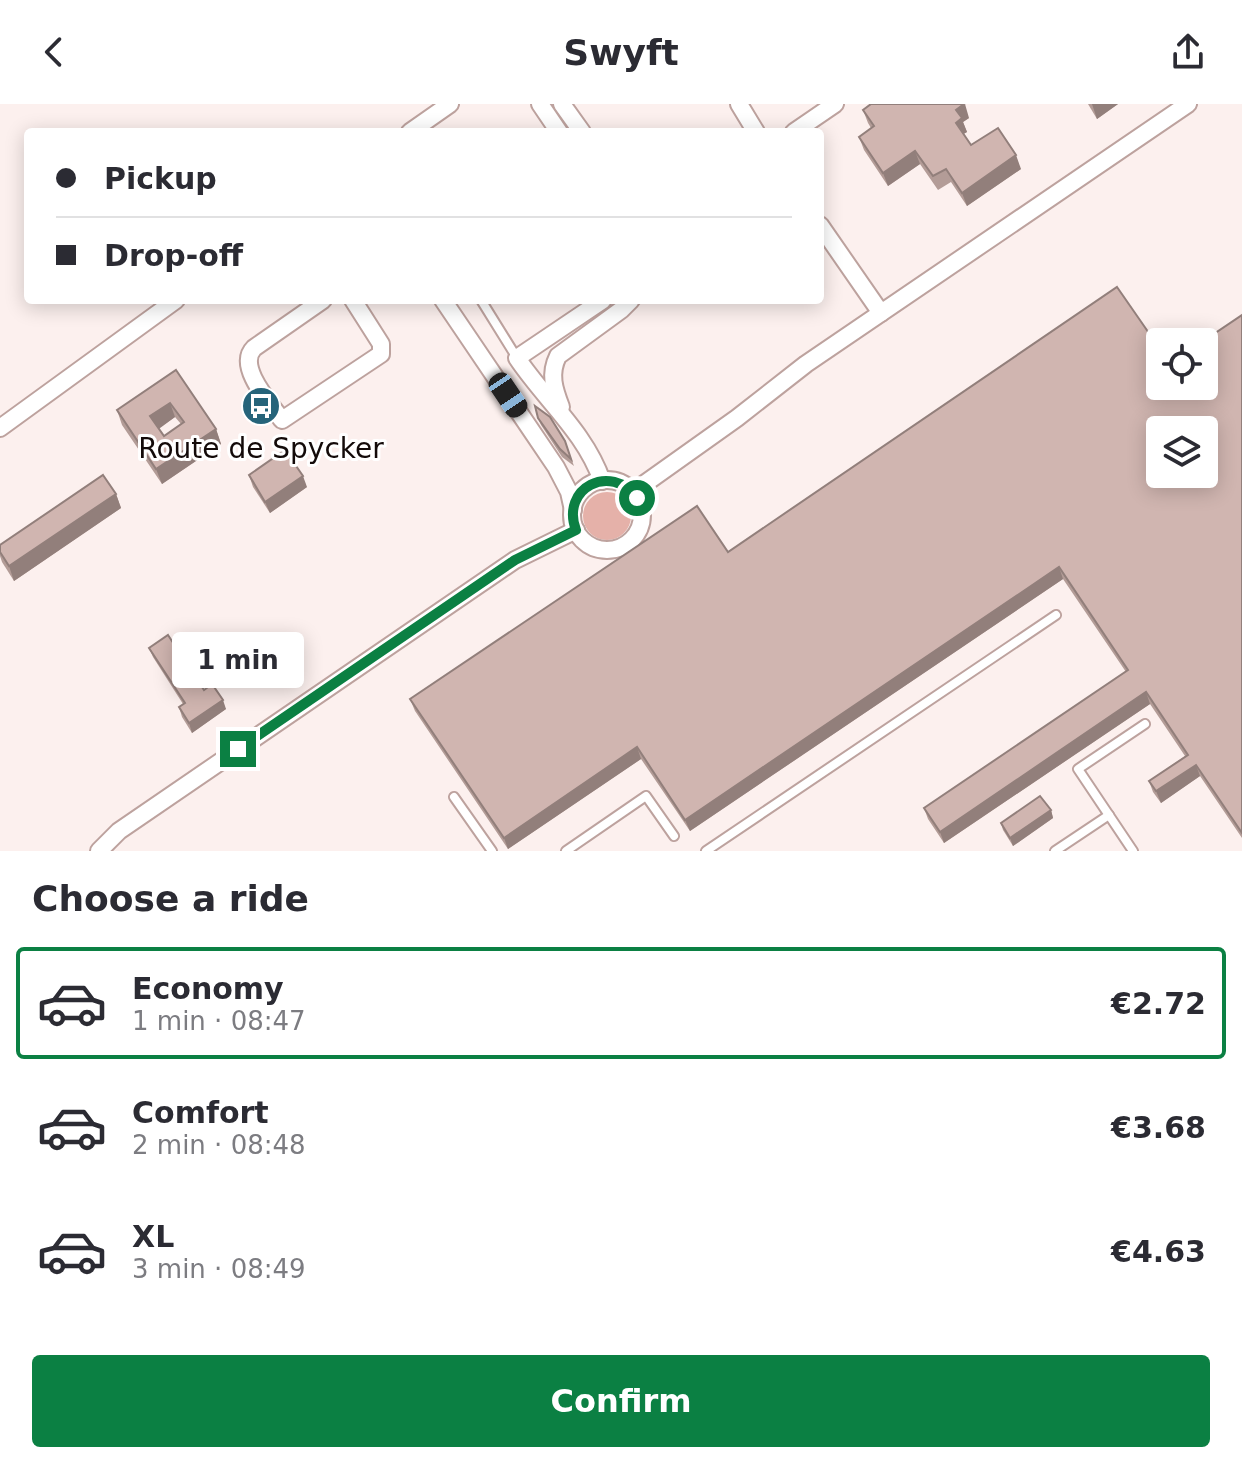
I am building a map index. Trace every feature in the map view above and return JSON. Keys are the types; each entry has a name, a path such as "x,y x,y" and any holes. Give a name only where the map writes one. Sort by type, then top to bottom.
{"street":[{"path":"416,128 450,104"},
{"path":"540,104 556,128"},
{"path":"562,104 578,128"},
{"path":"739,104 754,128"},
{"path":"800,128 835,104"},
{"path":"633,492 806,364 1188,104"},
{"path":"824,231 881,313"},
{"path":"0,428 170,304"},
{"path":"317,304 248,355 250,373 282,420 381,354 381,344 356,304"},
{"path":"446,304 556,467 569,492 576,530 584,542 598,549 613,550 637,534 642,520 640,505 633,492 617,482 572,478 556,467"},
{"path":"597,304 517,358 593,458 598,482"},
{"path":"564,416 553,379 558,356 627,304"},
{"path":"573,510 578,496 598,482"},
{"path":"98,849 119,831 515,560 576,530"}],"lane":[{"path":"483,304 517,358"},
{"path":"706,851 1056,615"},
{"path":"1133,851 1078,769 1145,724"},
{"path":"566,851 646,796 674,836"},
{"path":"454,797 492,851"},
{"path":"1055,851 1109,815"}],"shaded area":[{"path":"607,492 616,493 624,499 630,507 630,525 624,533 616,539 607,540 598,539 590,533 584,525 583,516 584,507 590,499 598,493"}],"building":[{"path":"871,104 964,104 956,110 962,118 956,123 971,145 998,128 1016,155 962,193 946,169 933,176 915,151 883,173 859,137 874,126 863,110"},
{"path":"1117,287 1146,329 1146,400 1218,400 1218,331 1242,315 1242,833 1196,765 1156,791 1149,781 1188,755 1146,692 940,832 924,808 1128,670 1059,567 685,820 637,747 504,838 410,699 697,506 728,552"},
{"path":"176,370 216,429 156,469 117,410","holes":["170,403 184,422 164,436 150,416"]},
{"path":"535,406 550,417 565,441 571,459 538,418"},
{"path":"285,450 303,476 265,502 249,475"},
{"path":"103,475 116,494 9,566 0,552 0,545"},
{"path":"168,635 204,690 212,684 223,700 189,723 179,707 185,703 149,648"},
{"path":"1040,796 1051,810 1010,838 1001,823"}],"place":[{"name":"Route de Spycker","path":"261,406"}],"route":[{"path":"238,749 515,560 576,530 572,517 575,502 590,486 602,481 617,482 630,489 637,498"}]}
